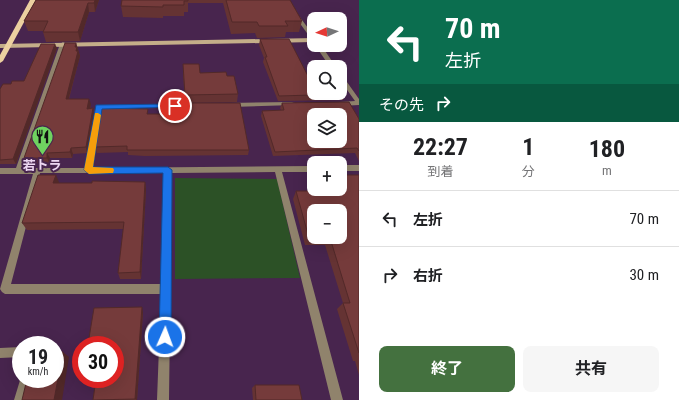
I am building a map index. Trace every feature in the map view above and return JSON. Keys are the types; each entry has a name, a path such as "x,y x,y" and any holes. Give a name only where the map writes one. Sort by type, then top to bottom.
{"main road":[{"path":"0,62 33,0"}],"street":[{"path":"285,0 307,30"},
{"path":"0,46 307,40"},
{"path":"19,171 63,44"},
{"path":"335,104 359,104 347,86"},
{"path":"225,105 296,104"},
{"path":"89,170 99,107 201,105"},
{"path":"347,168 359,168"},
{"path":"278,169 337,400"},
{"path":"0,171 307,169"},
{"path":"163,400 168,170"},
{"path":"37,171 5,289 166,289"},
{"path":"0,353 12,352"},
{"path":"20,400 23,388"}],"green space":[{"path":"175,178 277,179 300,278 175,279"}],"building":[{"path":"36,0 95,0 94,3 88,3 78,32 43,32 48,21 24,21"},
{"path":"122,0 188,1 184,1 184,5 163,5 163,7 121,6"},
{"path":"226,0 290,0 302,21 285,21 288,26 259,26 257,22 232,22"},
{"path":"260,39 289,39 307,74 307,95 279,96 265,57 267,57"},
{"path":"65,43 76,43 76,51 78,51 66,99 89,99 87,109 93,108 86,147 71,148 70,152 47,153 47,158 24,158"},
{"path":"41,44 55,44 13,159 0,160 0,89 3,84 11,84 12,81 24,81"},
{"path":"183,64 199,64 200,73 226,72 227,76 234,76 238,94 185,95"},
{"path":"349,102 359,119 359,151 357,148 275,152 262,111 284,110 282,103"},
{"path":"186,103 240,103 249,150 127,150 127,146 95,147 101,108 148,109 147,114 176,114 176,109 186,108"},
{"path":"38,175 56,175 53,183 92,183 92,181 145,182 140,272 118,273 124,222 22,223"},
{"path":"347,175 359,175 359,353 343,303 350,303 332,244 347,244 347,204 307,204 307,231 296,191 307,191 307,196 347,196"},
{"path":"142,307 135,399 93,400 95,388 124,388 124,336 89,336 94,308"},
{"path":"255,385 299,385 302,400 256,400"},
{"path":"25,388 56,388 54,400 22,400"}],"slow traffic":[{"path":"98,115 89,170 110,170"}],"place":[{"name":"若トラ","path":"42,156"}],"route":[{"path":"165,337 168,170 89,170 99,107 175,106"}]}
